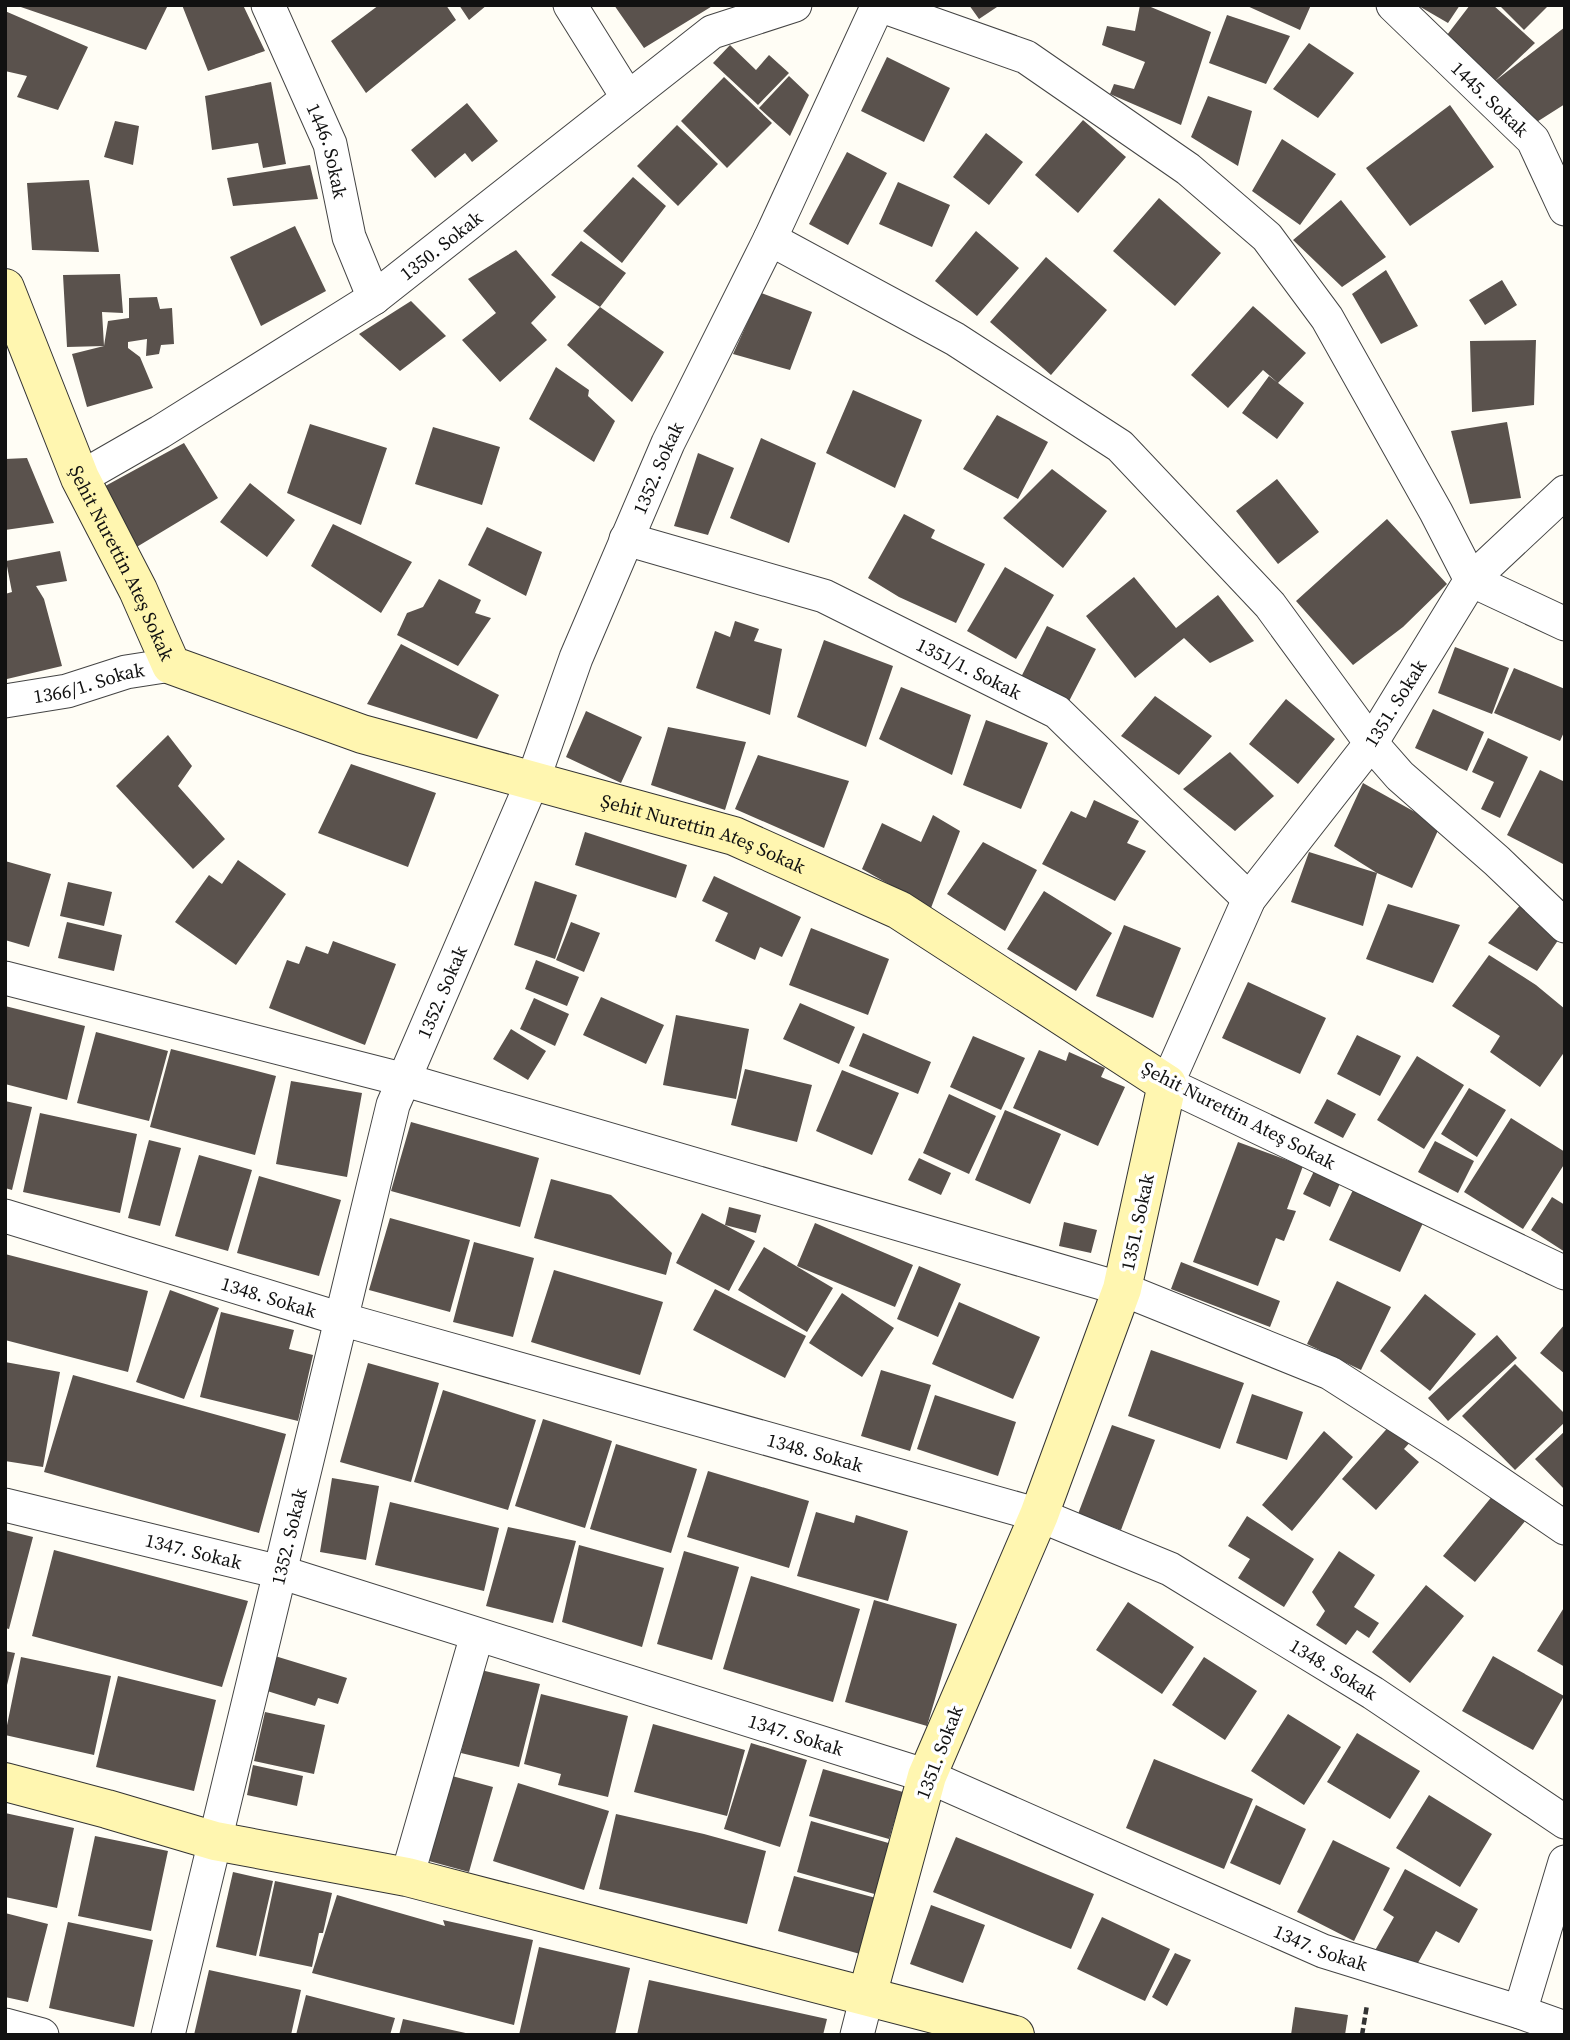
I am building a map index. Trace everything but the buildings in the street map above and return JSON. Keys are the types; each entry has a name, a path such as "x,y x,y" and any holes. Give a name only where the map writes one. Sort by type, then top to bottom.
{"street":[{"name":"1446. Sokak","path":"268,5 330,144 349,237 374,298"},
{"path":"570,5 628,98"},
{"name":"1350. Sokak","path":"80,478 160,432 374,298 712,32 795,5"},
{"path":"878,5 1026,58 1188,169 1268,237 1327,318 1471,580 1565,624"},
{"name":"1352. Sokak","path":"168,2035 393,1105 533,780 576,659 668,443 770,239 878,5"},
{"name":"1445. Sokak","path":"1393,5 1533,140 1565,209"},
{"path":"770,239 955,339 1120,446 1270,605 1371,743 1400,776 1497,861 1565,926"},
{"name":"Şehit Nurettin Ateş Sokak","path":"5,288 80,478 138,590 171,665 362,734 734,836 899,910 1167,1084 1565,1273"},
{"name":"1351. Sokak","path":"857,2035 926,1776 1039,1515 1122,1289 1167,1084 1249,900 1371,743 1471,580 1565,492"},
{"name":"1351/1. Sokak","path":"626,539 824,596 1057,712 1249,900"},
{"name":"1366/1. Sokak","path":"5,701 67,691 126,673 171,665"},
{"path":"5,978 405,1080 1122,1289 1330,1373 1449,1448 1565,1528"},
{"name":"1348. Sokak","path":"5,1216 341,1319 1039,1515 1170,1569 1373,1693 1565,1822"},
{"name":"1347. Sokak","path":"5,1505 280,1573 926,1776 1323,1951 1565,2028"},
{"path":"407,1877 477,1636"},
{"path":"5,1782 215,1841 407,1877 1016,2035"},
{"path":"1520,2012 1565,1862"},
{"path":"5,2025 42,2035"}]}
